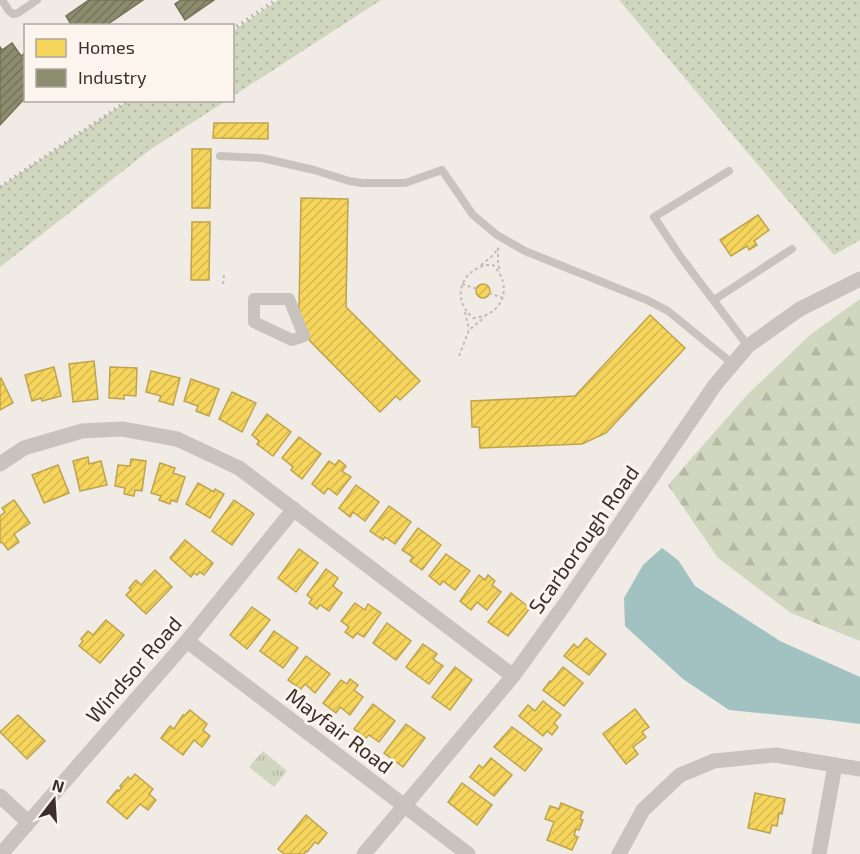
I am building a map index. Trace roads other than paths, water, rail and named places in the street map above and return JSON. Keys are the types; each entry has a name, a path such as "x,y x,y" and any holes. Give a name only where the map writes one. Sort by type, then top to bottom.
{"street":[{"name":"Scarborough Road","path":"364,854 513,675 565,604 714,385 748,346 800,309 860,279"},
{"path":"254,298 289,299 304,336 292,340 254,322 254,298"},
{"path":"0,464 24,448 82,432 122,429 177,439 239,468 513,675"},
{"name":"Windsor Road","path":"1,854 187,640 294,509"},
{"name":"Mayfair Road","path":"187,640 468,854"},
{"path":"619,854 643,810 680,775 714,761 776,755 860,769"},
{"path":"819,854 836,765"},
{"path":"0,796 28,822"}],"lane":[{"path":"2,0 13,14 37,0"},
{"path":"220,156 262,158 314,170 349,182 362,183 405,183 442,170 473,215 497,235 525,250 647,300 668,311 733,364"},
{"path":"729,171 654,218 748,346"},
{"path":"714,300 792,249"}],"water":[{"path":"662,548 678,560 695,586 780,641 860,677 860,724 729,710 683,679 625,626 624,598 643,565"}],"railway":[{"path":"234,29 276,0"},
{"path":"0,187 126,102"}]}
